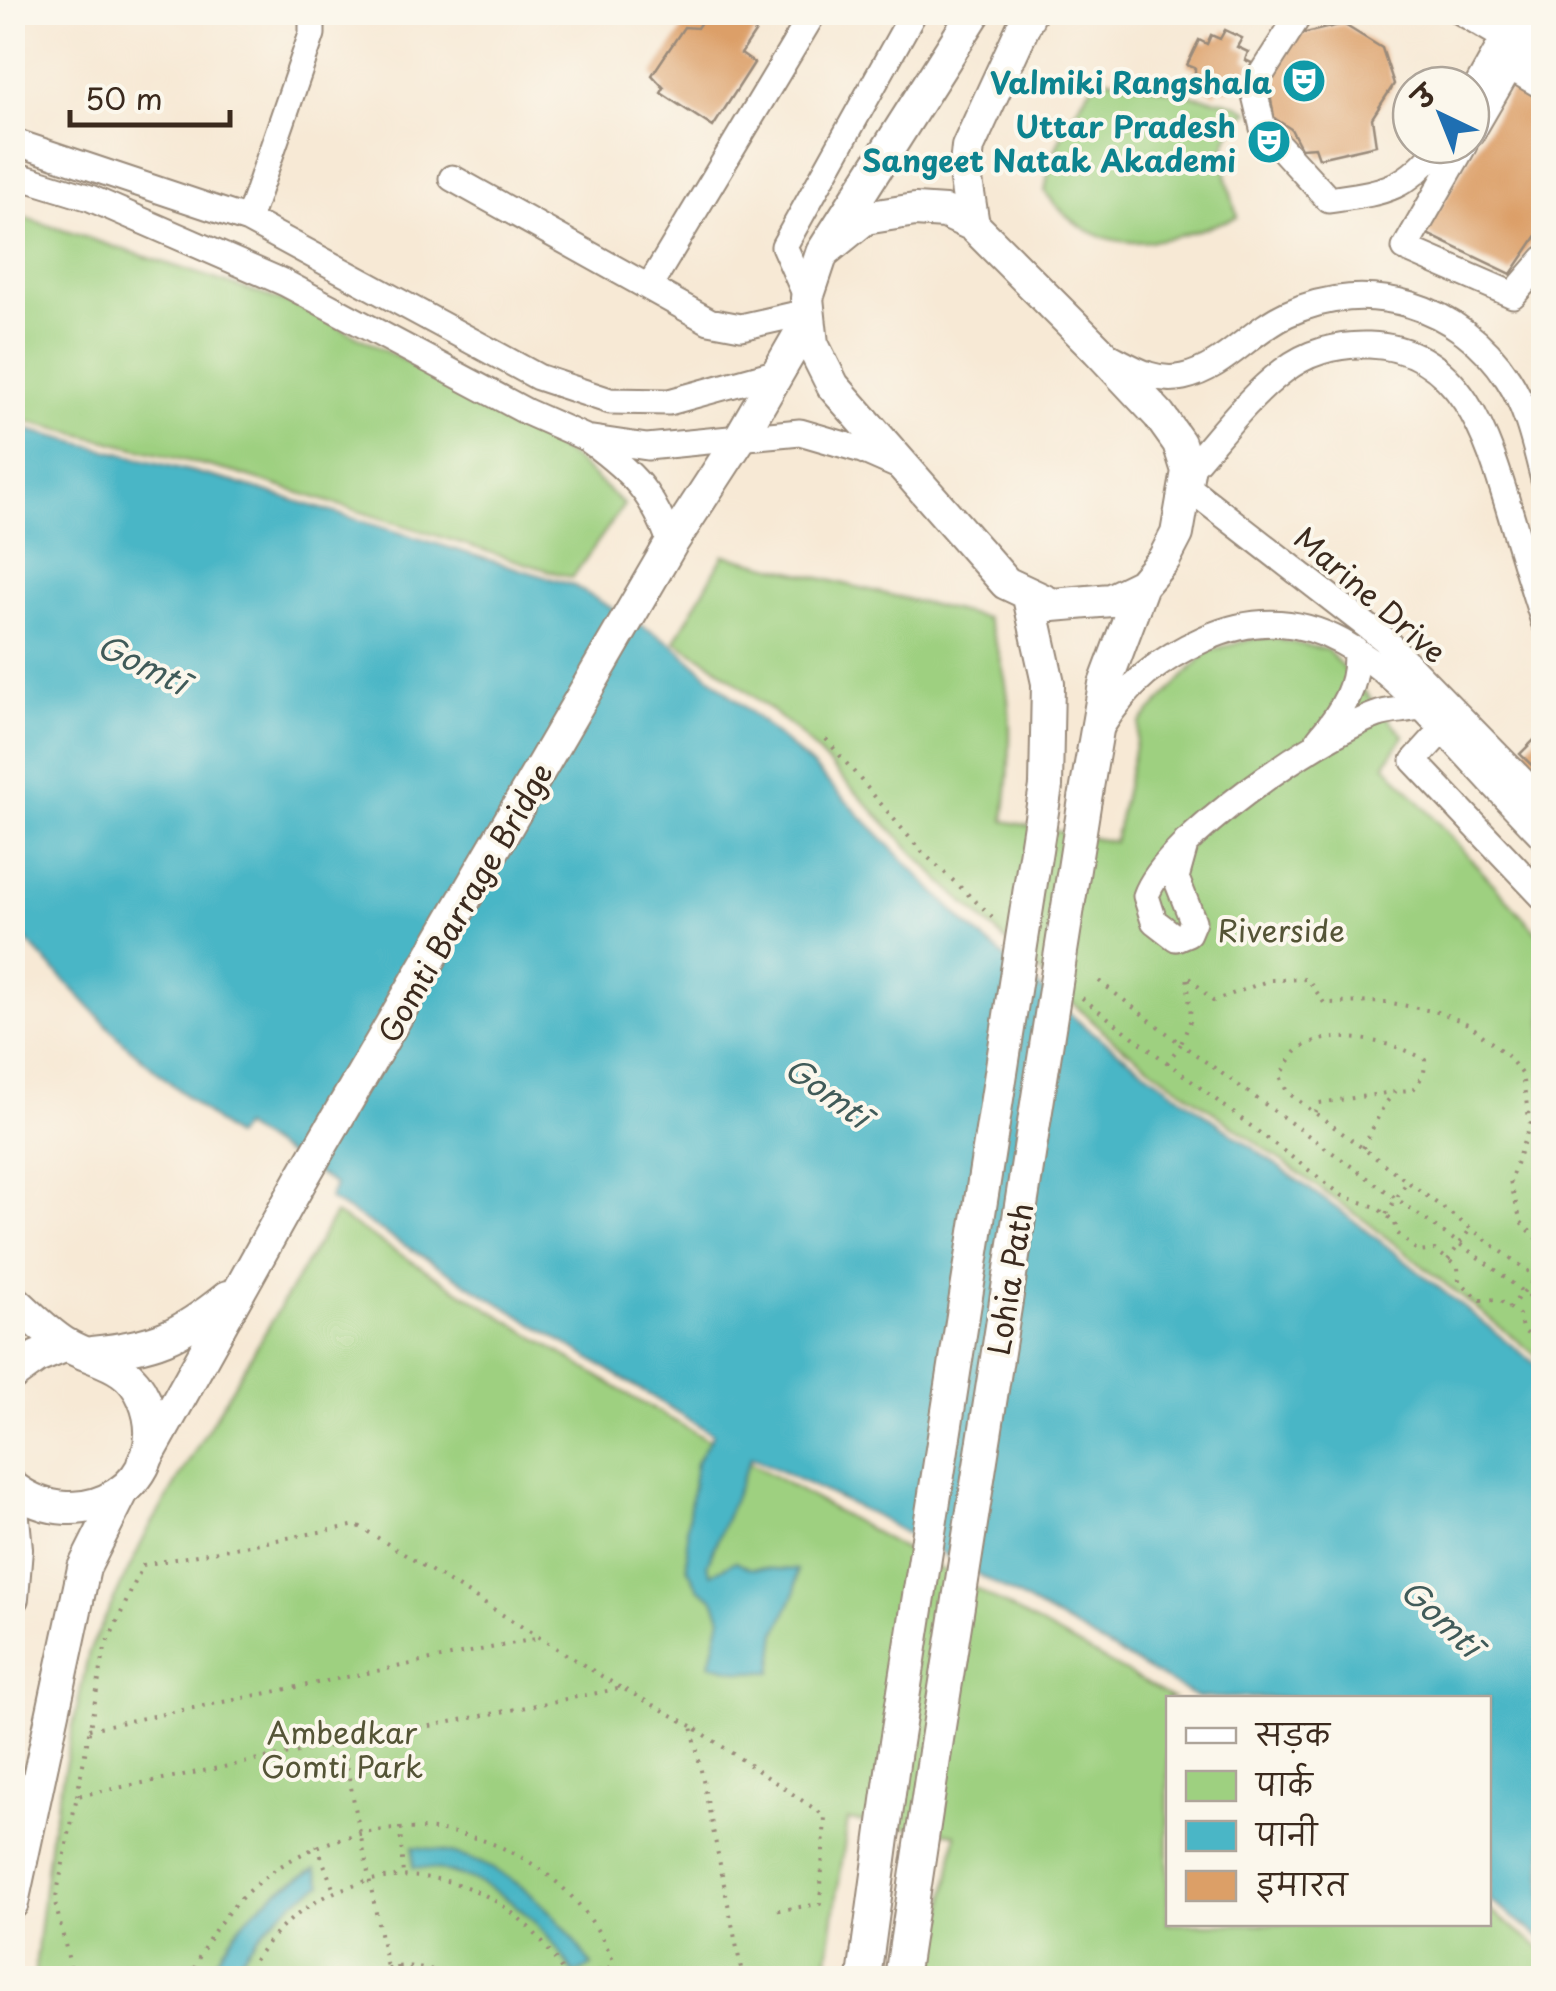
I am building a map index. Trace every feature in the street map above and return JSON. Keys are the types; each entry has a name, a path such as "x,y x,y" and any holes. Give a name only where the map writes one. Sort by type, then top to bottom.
{"main road":[{"path":"822,252 975,12"},
{"path":"973,225 965,174 968,147 1030,12"},
{"path":"822,252 851,226 889,212 944,212 973,225 1158,416 1179,444 1188,479"},
{"name":"Gomti Barrage Bridge","path":"12,1903 84,1568 122,1492 143,1464 301,1180 671,544 778,372 807,311 822,252"},
{"path":"807,311 821,365 833,386 987,564 1029,597 1053,604 1111,600 1142,585"},
{"name":"Lohia Path","path":"902,1978 1105,684 1142,585 1164,559 1177,534 1188,479"},
{"name":"Lohia Path","path":"864,1978 1046,786 1048,684 1029,597"},
{"path":"12,1375 37,1357 79,1349 152,1346 196,1323 239,1288"},
{"path":"12,1299 79,1349 113,1362 143,1397 150,1431 143,1464"},
{"path":"12,1487 30,1501 65,1510 101,1504 122,1492"},
{"path":"12,1508 16,1549 12,1598"}],"street":[{"path":"248,220 312,34 312,12"},
{"path":"650,287 814,12"},
{"path":"452,178 709,320 742,327 807,311 784,246 914,12"},
{"path":"1300,12 1259,84 1263,128 1328,200 1388,191 1419,173 1425,165"},
{"path":"1461,12 1544,34"},
{"path":"1505,25 1544,62"},
{"path":"1486,65 1505,25"},
{"path":"1491,99 1510,66 1544,87"},
{"path":"12,140 248,220 538,377 610,401 669,402 778,372"},
{"path":"1453,165 1405,248 1513,296 1544,259"},
{"path":"12,174 90,198 285,282 527,412 586,438 631,472 657,505 671,544"},
{"path":"1098,350 1148,376 1170,379 1214,366 1281,316 1315,301 1370,298 1426,307 1470,335 1508,378 1532,432 1544,480"},
{"path":"1188,479 1266,387 1301,360 1347,345 1385,346 1405,352 1452,382 1490,443 1544,622"},
{"path":"586,438 647,447 800,432 862,450 903,468"},
{"name":"Marine Drive","path":"1188,479 1385,640 1544,804"},
{"name":"Marine Drive","path":"1096,735 1123,693 1165,656 1222,630 1282,622 1340,638 1394,677 1544,838"},
{"path":"1310,751 1346,700 1356,672 1355,648"},
{"path":"1186,842 1310,751 1374,715 1422,706"},
{"path":"1443,729 1414,761 1544,898"}],"path":[{"path":"826,739 920,850 1004,927"},
{"path":"1167,1064 1191,1019 1186,975 1213,1000 1293,977 1308,979 1324,1003 1386,1002 1442,1013 1470,1025 1510,1057 1522,1075 1530,1124 1510,1182 1521,1222 1544,1246"},
{"path":"1099,981 1544,1310"},
{"path":"1073,989 1343,1196 1386,1214 1395,1222 1397,1232 1420,1252 1435,1250 1458,1267 1459,1281 1481,1300 1498,1299 1519,1314 1522,1329 1544,1349"},
{"path":"1314,1112 1319,1103 1413,1090 1424,1074 1425,1060 1402,1045 1374,1040 1314,1042 1298,1050 1280,1076 1287,1092 1544,1283"},
{"path":"1363,1148 1384,1104 1396,1092"},
{"path":"1386,1214 1407,1182"},
{"path":"1448,1260 1471,1228"},
{"path":"1509,1308 1544,1269"},
{"path":"73,1978 55,1902 105,1648 143,1565 357,1525 622,1688 692,1726 826,1816 820,1904 772,1911"},
{"path":"89,1730 540,1638"},
{"path":"77,1796 622,1688"},
{"path":"692,1726 742,1978"},
{"path":"344,1757 387,1968"},
{"path":"400,1827 403,1876"},
{"path":"190,1978 214,1931 234,1904 270,1872 317,1845 359,1832 400,1827 473,1837 532,1865 581,1908 620,1978"},
{"path":"317,1845 334,1891"},
{"path":"244,1978 255,1958 288,1920 334,1891 369,1880 403,1876 460,1884 504,1906 542,1940 566,1978"},
{"path":"578,1978 616,1965"},
{"path":"397,1966 399,1978"},
{"path":"358,1978 397,1966 431,1970 452,1978"},
{"path":"380,1969 382,1978"},
{"path":"427,1978 431,1970"}],"green space":[{"path":"1097,78 1220,100 1249,111 1229,135 1225,147 1226,173 1237,217 1183,234 1134,242 1088,231 1067,215 1045,192 1048,176 1064,132"},
{"path":"13,214 298,306 469,394 574,459 624,505 572,578 236,473 13,418"},
{"name":"Riverside","path":"724,555 986,618 1003,669 1010,718 1004,821 1114,842 1140,723 1208,651 1263,636 1327,650 1404,736 1385,764 1543,939 1543,1361 1368,1223 1113,1040 942,882 797,731 714,665 675,641"},
{"name":"Ambedkar Gomti Park","path":"335,1214 635,1399 1168,1696 1166,1926 1491,1926 1491,1911 1544,1950 1543,1978 933,1978 956,1834 848,1820 825,1978 34,1978 50,1837 89,1651 147,1532"}],"water":[{"name":"Gomtī","path":"12,426 233,482 572,585 671,643 811,765 965,923 1086,1028 1361,1226 1543,1370 1543,1939 1491,1901 1491,1696 1194,1696 868,1512 751,1457 707,1565 711,1574 736,1561 749,1568 797,1570 795,1593 777,1632 772,1672 741,1672 710,1664 721,1617 714,1599 698,1588 687,1567 687,1527 696,1463 713,1434 329,1199 335,1185 242,1127 234,1137 125,1044 13,926"},
{"path":"413,1847 470,1859 517,1884 557,1920 592,1966 574,1974 526,1914 486,1886 463,1876 413,1867"},
{"path":"316,1869 322,1884 269,1924 229,1978 209,1978 227,1943 252,1913"}],"building":[{"path":"708,12 788,12 781,24 764,19 741,54 754,63 713,127 661,93 664,88 652,75 684,27 697,28"},
{"path":"1343,24 1382,48 1391,89 1372,118 1376,145 1319,158 1315,147 1301,148 1291,129 1274,118 1268,82 1297,35"},
{"path":"1225,30 1242,38 1237,47 1248,52 1245,60 1252,63 1240,86 1232,83 1228,91 1219,87 1216,94 1195,84 1195,68 1187,65 1199,40 1207,44 1211,35 1220,39"},
{"path":"1517,80 1544,96 1544,225 1511,274 1425,233 1466,165 1491,165 1491,123"},
{"path":"1537,737 1544,743 1541,774 1520,754"}],"place":[{"name":"Valmiki Rangshala","path":"1304,81"},
{"name":"Uttar Pradesh Sangeet Natak Akademi","path":"1269,142"}]}
